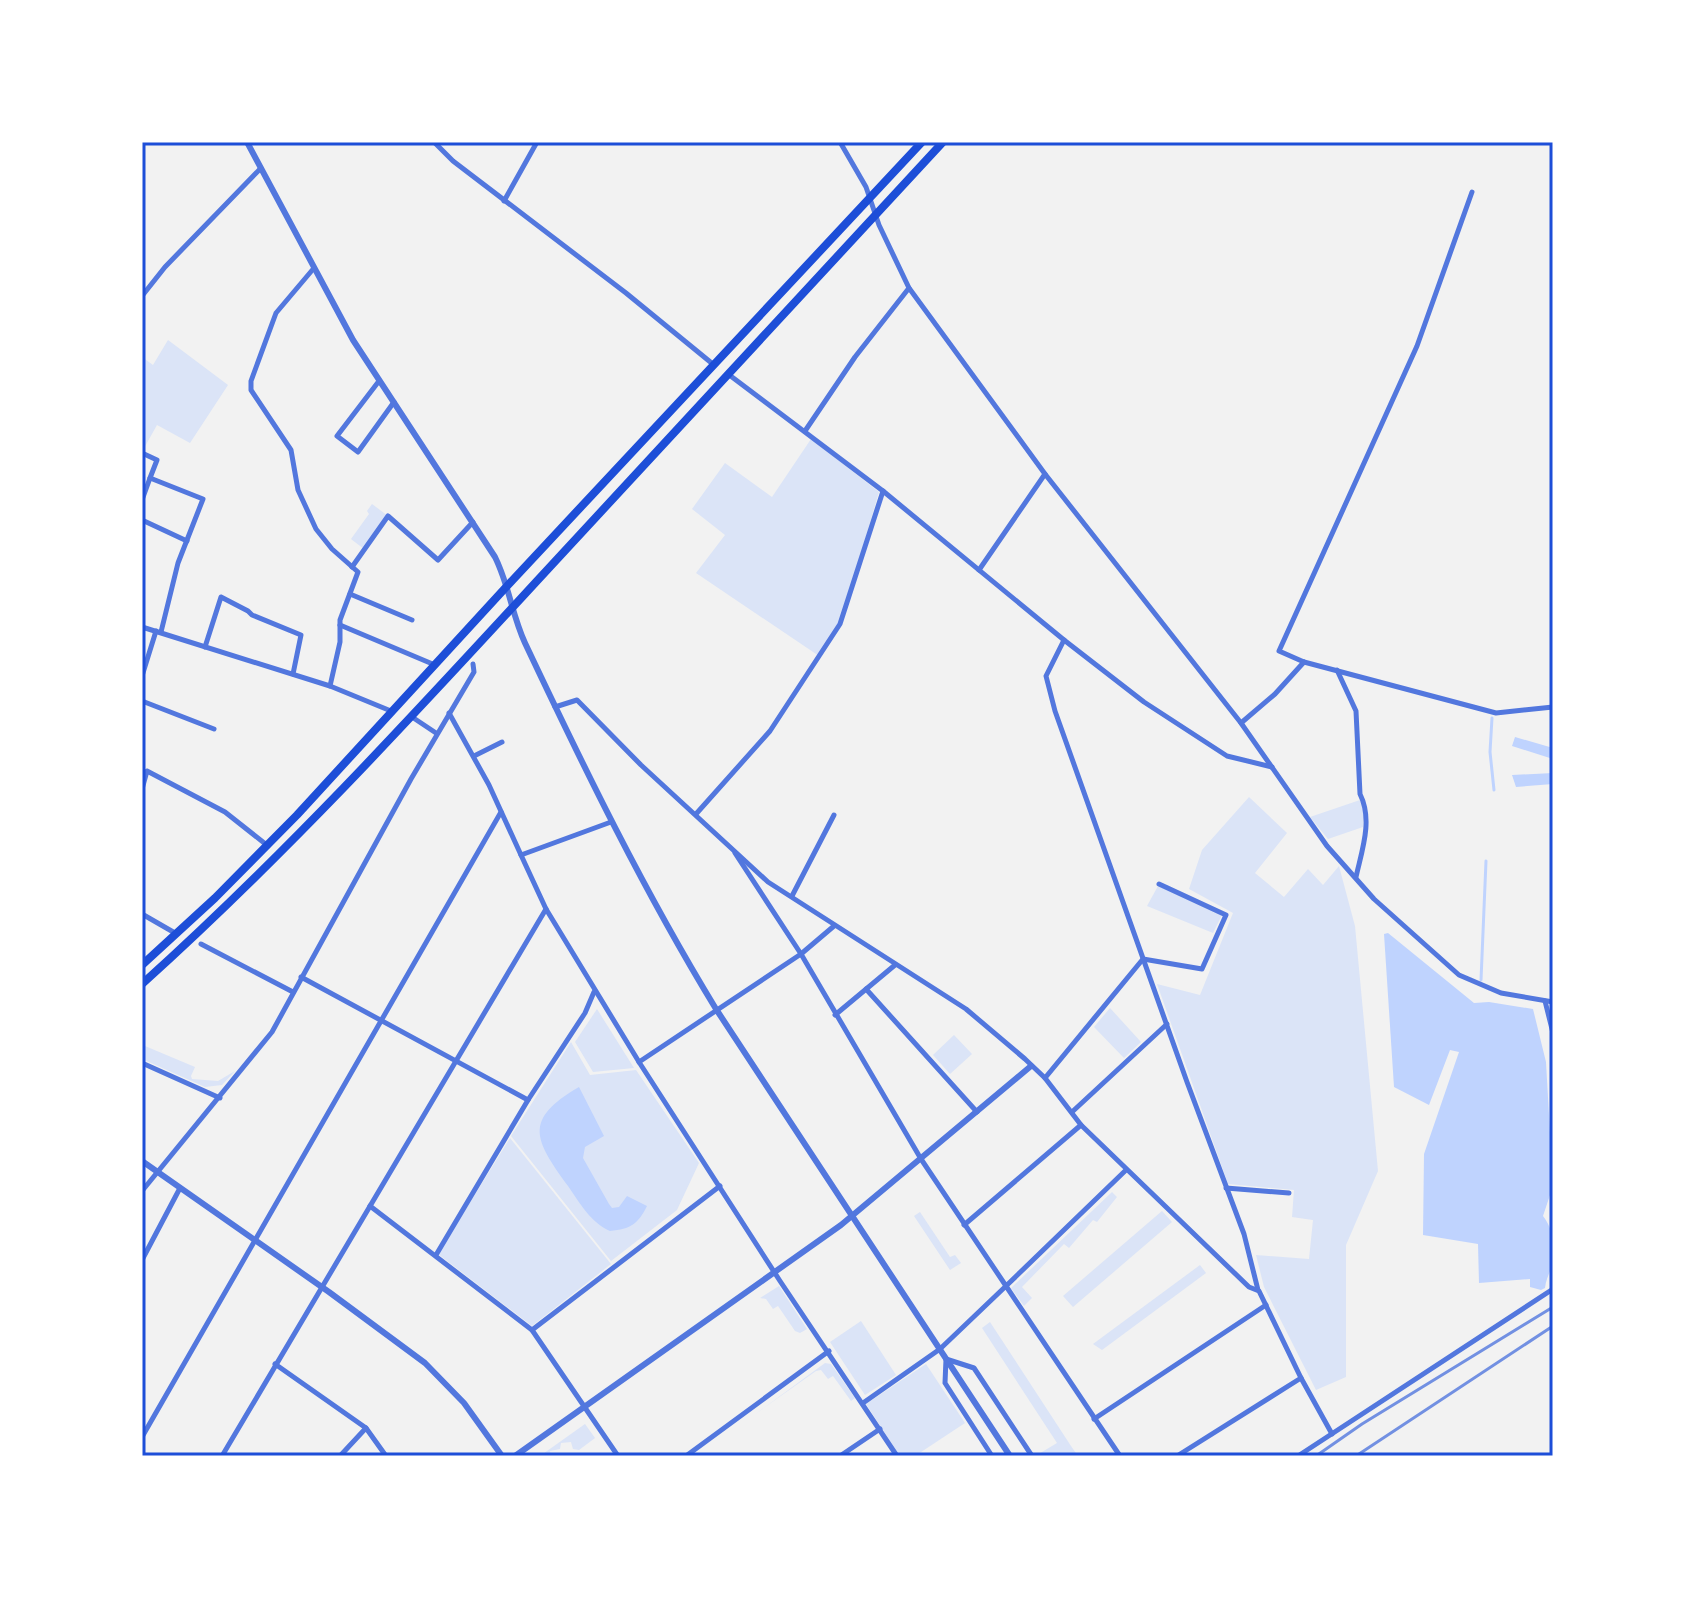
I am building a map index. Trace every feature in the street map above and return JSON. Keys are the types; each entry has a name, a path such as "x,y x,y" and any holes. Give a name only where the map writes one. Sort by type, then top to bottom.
{"highway":[{"path":"142,965 268,846 922,142"},
{"path":"142,984 308,826 943,142"}],"street":[{"path":"247,142 353,340 474,522 508,585 516,623 555,707 611,822 673,938 716,1009 1010,1456"},
{"path":"434,142 453,161 615,284 715,365"},
{"path":"504,201 537,142"},
{"path":"840,142 870,198 875,216 909,288 1045,474 1241,723 1327,846 1384,909 1459,975 1501,993 1553,1002"},
{"path":"142,296 165,267 261,168"},
{"path":"1472,192 1417,346 1279,651 1304,662 1496,713 1553,707"},
{"path":"314,268 276,313 251,381 251,390 291,450 298,490 316,529 332,549 358,572 340,625 340,642 330,686"},
{"path":"805,431 855,357 909,288"},
{"path":"728,374 883,491 1144,702 1227,756 1274,768"},
{"path":"379,381 337,436 358,452 394,402"},
{"path":"142,453 157,460 142,500"},
{"path":"979,570 1045,474"},
{"path":"142,676 159,631 178,563 203,499 150,478"},
{"path":"696,814 770,731 840,624 883,491"},
{"path":"352,567 388,516 438,560 474,522"},
{"path":"142,520 187,541"},
{"path":"350,594 412,620"},
{"path":"205,647 221,597 252,615 301,635 293,674"},
{"path":"340,625 435,665"},
{"path":"142,627 330,686 392,712"},
{"path":"1064,640 1046,676 1055,711 1244,1234 1259,1291 1332,1434"},
{"path":"1241,723 1275,694 1304,662"},
{"path":"142,1191 272,1032 436,733 474,672 473,664"},
{"path":"1337,670 1356,711 1360,794 1366,806 1366,830 1356,878"},
{"path":"555,707 577,700 641,765 768,882 966,1009 1045,1078 1081,1125 1249,1287 1259,1291"},
{"path":"142,701 214,729"},
{"path":"449,712 474,756 546,909 595,991 774,1272 897,1456"},
{"path":"411,716 436,733"},
{"path":"474,756 502,742"},
{"path":"142,789 147,771 225,812 268,846"},
{"path":"142,1437 501,812"},
{"path":"792,896 834,815"},
{"path":"521,855 611,822"},
{"path":"730,845 801,954 921,1159 1120,1456"},
{"path":"1143,959 1202,969 1226,915 1159,884"},
{"path":"222,1456 546,909"},
{"path":"142,914 176,934"},
{"path":"639,1062 801,954 834,926"},
{"path":"201,944 293,992"},
{"path":"1045,1078 1143,959"},
{"path":"835,1015 895,965"},
{"path":"301,977 528,1100"},
{"path":"866,989 977,1112"},
{"path":"436,1255 528,1100 585,1013 595,991"},
{"path":"1545,1001 1553,1033"},
{"path":"1072,1112 1167,1024"},
{"path":"142,1063 220,1098"},
{"path":"515,1456 852,1216 1031,1066"},
{"path":"964,1225 1081,1125"},
{"path":"142,1161 397,1341 446,1383 480,1423 502,1456"},
{"path":"863,1403 940,1349 1126,1169"},
{"path":"532,1330 720,1186"},
{"path":"142,1260 180,1188"},
{"path":"1226,1188 1289,1193"},
{"path":"370,1206 532,1330 618,1456"},
{"path":"1298,1456 1553,1289"},
{"path":"1094,1419 1266,1305"},
{"path":"686,1456 829,1351"},
{"path":"946,1359 945,1383 992,1456"},
{"path":"946,1359 974,1368 1032,1456"},
{"path":"275,1364 366,1428 386,1456"},
{"path":"1177,1456 1301,1378"},
{"path":"340,1456 366,1428"},
{"path":"840,1456 880,1429"}],"shaded area":[{"path":"168,340 228,385 190,443 157,425 143,450 142,357 153,365"},
{"path":"811,439 879,492 840,624 819,656 696,573 725,535 692,509 725,463 772,497"},
{"path":"372,504 388,516 364,549 351,539 369,514 367,511"},
{"path":"1249,797 1287,833 1255,873 1284,897 1308,869 1323,885 1339,866 1355,926 1378,1171 1346,1245 1346,1377 1316,1390 1264,1287 1256,1255 1309,1259 1313,1220 1292,1217 1294,1190 1228,1184 1157,984 1200,995 1233,913 1189,889 1202,850"},
{"path":"1360,800 1363,827 1328,839 1310,817"},
{"path":"1158,886 1222,915 1213,933 1147,906"},
{"path":"1110,1008 1141,1042 1124,1058 1094,1027"},
{"path":"597,1009 634,1068 593,1072 575,1042"},
{"path":"954,1035 972,1054 950,1074 933,1055"},
{"path":"571,1042 590,1075 636,1070 699,1163 677,1210 611,1261 511,1136"},
{"path":"145,1046 195,1067 192,1079 218,1081 235,1071 222,1085 205,1087 142,1059"},
{"path":"510,1138 611,1264 532,1326 438,1254"},
{"path":"1112,1192 1117,1197 1097,1222 1093,1220 1069,1248 1064,1244 1022,1287 1032,1298 1024,1306 1011,1288"},
{"path":"1162,1211 1172,1222 1073,1307 1063,1296"},
{"path":"920,1212 950,1257 955,1255 961,1263 950,1270 914,1216"},
{"path":"1200,1265 1206,1273 1102,1350 1093,1344"},
{"path":"779,1286 807,1329 800,1333 795,1331 778,1306 773,1309 766,1299 760,1298"},
{"path":"861,1321 896,1375 865,1395 830,1342"},
{"path":"990,1322 1078,1456 1037,1455 1057,1443 982,1328"},
{"path":"825,1363 831,1364 855,1398 851,1401 833,1376 828,1379 821,1370 754,1415"},
{"path":"926,1364 965,1423 915,1456 900,1456 866,1404"},
{"path":"585,1424 595,1438 579,1450 573,1449 571,1442 561,1443 560,1449 550,1451 551,1456 540,1456"}],"water":[{"path":"1515,737 1553,748 1553,759 1512,746"},
{"path":"1553,773 1553,784 1516,787 1512,775"},
{"path":"1388,933 1474,1003 1489,1002 1533,1009 1546,1062 1553,1186 1543,1216 1551,1232 1554,1256 1545,1288 1541,1290 1530,1287 1530,1279 1479,1283 1478,1244 1423,1235 1424,1154 1459,1052 1450,1050 1429,1105 1394,1087 1384,934"},
{"path":"579,1087 604,1136 585,1147 583,1158 609,1204 612,1208 619,1207 627,1196 647,1206 637,1221 623,1229 610,1231 591,1217 542,1143 542,1121 549,1110"}],"waterway":[{"path":"1492,718 1490,752 1494,790"},
{"path":"1481,980 1486,861"}],"railway":[{"path":"1316,1456 1362,1424 1553,1307"},
{"path":"1356,1456 1553,1326"}]}
